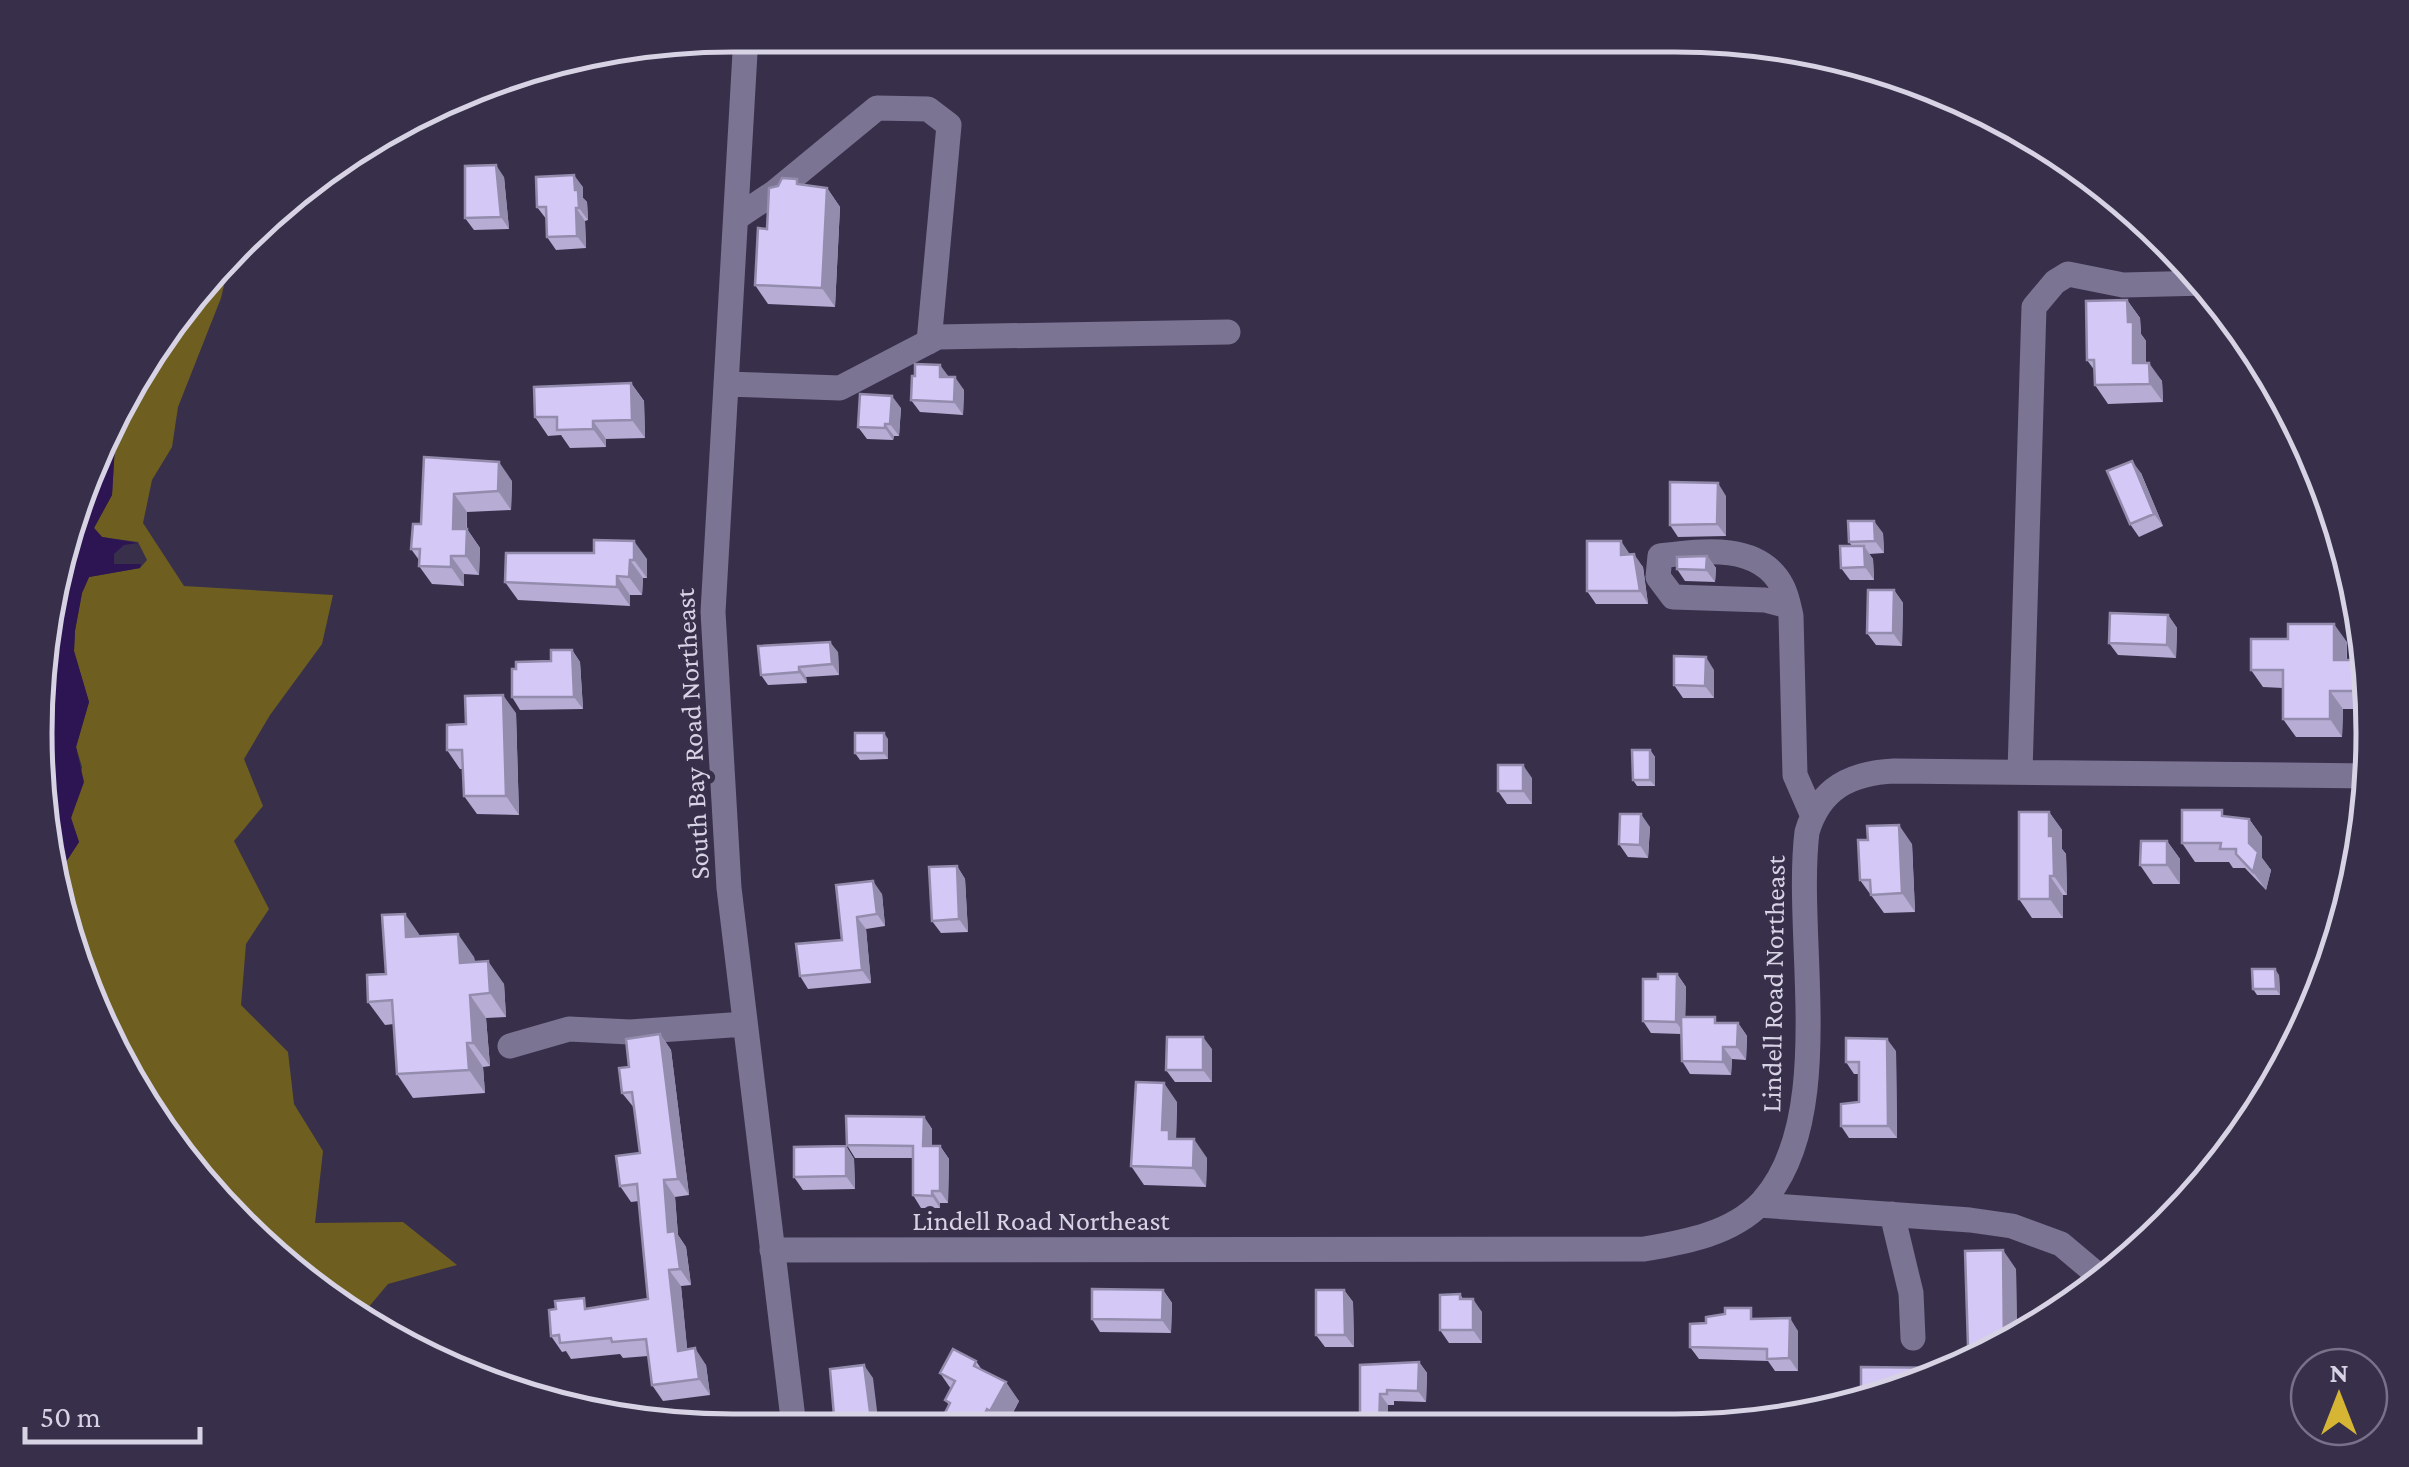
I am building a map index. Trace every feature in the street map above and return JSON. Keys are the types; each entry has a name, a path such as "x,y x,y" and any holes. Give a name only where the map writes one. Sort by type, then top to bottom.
{"street":[{"name":"South Bay Road Northeast","path":"745,52 712,612 727,870 792,1414"},
{"path":"736,218 775,192 877,108 928,109 949,126 929,342"},
{"path":"2020,772 2034,307 2055,282 2068,274 2123,285 2187,283"},
{"path":"726,384 840,388 938,337 1228,332"},
{"path":"1788,606 1765,600 1673,597 1658,577 1660,556 1708,550 1752,557 1782,584 1791,616 1795,775 1812,814 1832,790 1866,772 2355,776"},
{"name":"Lindell Road Northeast","path":"772,1250 1644,1249 1694,1241 1724,1228 1760,1204 1784,1168 1803,1114 1804,851 1812,814"},
{"path":"510,1046 569,1029 630,1032 745,1024"},
{"path":"1760,1204 1970,1220 2036,1233 2061,1244 2094,1271"},
{"path":"1892,1214 1911,1293 1914,1338"}],"shaded area":[{"path":"225,279 178,407 172,447 152,480 143,523 184,586 333,595 322,644 270,715 244,759 263,806 234,841 269,909 246,944 241,1005 288,1052 294,1104 323,1151 315,1223 403,1222 457,1265 388,1284 368,1308 284,1246 221,1183 193,1148 167,1112 123,1035 89,952 65,863 79,842 71,818 82,767 76,747 89,702 74,651 75,630 89,577 140,568 147,560 138,542 102,537 94,528 112,495 115,450 123,432 167,355"},
{"path":"115,450 112,495 94,528 102,537 138,543 124,545 114,554 114,564 141,564 140,568 89,577 82,593 74,651 89,702 76,747 84,782 71,818 79,842 65,863 58,822 52,734 58,645 76,557"}],"building":[{"path":"496,165 501,217 465,218 465,166"},
{"path":"574,175 579,208 577,236 547,237 546,207 537,207 536,177"},
{"path":"782,178 827,188 822,288 755,285 758,228 767,229 769,188 778,186"},
{"path":"2127,300 2128,322 2133,322 2133,363 2149,363 2150,384 2095,385 2094,360 2087,360 2086,301"},
{"path":"915,364 940,365 940,377 955,377 954,402 911,400"},
{"path":"631,383 632,420 593,421 593,429 557,430 557,417 535,417 534,387"},
{"path":"860,394 892,396 890,424 885,424 885,428 858,427"},
{"path":"424,457 499,462 498,491 454,494 453,529 467,529 466,556 451,556 451,567 419,566 420,549 411,549 413,524 421,524"},
{"path":"2132,461 2154,514 2130,524 2107,471"},
{"path":"1670,482 1718,483 1717,524 1670,525"},
{"path":"1848,521 1874,521 1875,541 1849,542"},
{"path":"594,540 634,541 629,577 617,576 617,587 505,582 506,553 594,553"},
{"path":"1587,541 1621,541 1621,555 1634,554 1640,591 1587,591"},
{"path":"1840,546 1864,546 1865,567 1841,568"},
{"path":"1707,556 1706,570 1677,569 1677,557"},
{"path":"1868,590 1894,590 1893,633 1867,633"},
{"path":"2110,613 2168,615 2167,645 2109,643"},
{"path":"2288,624 2334,624 2334,660 2352,660 2355,691 2330,691 2330,719 2283,719 2283,670 2251,670 2251,639 2288,639"},
{"path":"830,642 832,664 761,675 758,646"},
{"path":"551,650 572,650 574,697 512,697 512,669 516,669 516,662 551,661"},
{"path":"1674,656 1706,657 1705,686 1674,685"},
{"path":"503,695 506,796 464,796 462,750 447,750 447,725 466,724 465,696"},
{"path":"855,733 884,733 884,753 855,753"},
{"path":"1632,750 1650,750 1650,780 1633,780"},
{"path":"1498,765 1523,765 1523,791 1498,791"},
{"path":"2182,810 2222,810 2222,816 2249,819 2249,843 2258,852 2253,872 2236,849 2220,849 2221,843 2182,843"},
{"path":"2019,812 2049,812 2054,876 2050,876 2050,899 2019,899"},
{"path":"1620,814 1641,814 1640,845 1619,844"},
{"path":"1899,825 1902,893 1871,895 1870,880 1860,880 1858,840 1868,840 1867,826"},
{"path":"2141,841 2167,841 2167,865 2140,865"},
{"path":"957,866 959,919 932,921 929,867"},
{"path":"873,881 877,914 857,917 862,970 800,976 796,944 842,940 836,885"},
{"path":"405,914 406,937 458,934 460,963 488,961 490,993 470,995 473,1043 467,1043 469,1070 397,1074 392,1000 368,1002 367,975 386,974 382,915"},
{"path":"2252,969 2275,969 2276,989 2253,989"},
{"path":"1658,974 1677,974 1676,1022 1643,1021 1643,979 1658,979"},
{"path":"1681,1017 1715,1017 1715,1023 1738,1023 1737,1047 1723,1047 1723,1062 1682,1061"},
{"path":"660,1034 678,1179 664,1180 668,1232 675,1231 680,1269 669,1270 678,1351 695,1348 699,1379 652,1385 646,1339 560,1343 559,1335 551,1336 549,1310 556,1309 555,1301 584,1298 585,1309 648,1299 637,1184 620,1186 616,1156 640,1153 632,1092 622,1093 619,1068 629,1067 626,1039"},
{"path":"1167,1037 1203,1037 1203,1070 1166,1070"},
{"path":"1846,1038 1887,1039 1888,1126 1841,1126 1841,1104 1859,1102 1859,1062 1846,1062"},
{"path":"1136,1082 1164,1083 1162,1130 1169,1130 1169,1139 1194,1139 1193,1168 1131,1166"},
{"path":"846,1116 924,1117 923,1146 940,1146 940,1191 932,1191 932,1196 913,1195 913,1146 847,1145"},
{"path":"846,1146 846,1176 794,1177 794,1147"},
{"path":"2003,1250 2004,1330 1973,1346 1968,1346 1965,1251"},
{"path":"1092,1289 1163,1290 1162,1320 1092,1319"},
{"path":"1316,1290 1344,1290 1345,1335 1316,1335"},
{"path":"1460,1294 1460,1299 1473,1299 1473,1330 1440,1330 1440,1295"},
{"path":"1725,1308 1751,1308 1751,1319 1790,1318 1789,1358 1767,1359 1767,1349 1690,1347 1690,1324 1706,1323 1706,1317 1725,1314"},
{"path":"953,1349 976,1361 974,1366 1006,1382 985,1414 944,1414 950,1403 945,1400 955,1381 940,1373"},
{"path":"1419,1362 1418,1391 1387,1390 1387,1394 1380,1394 1379,1414 1360,1414 1360,1365"},
{"path":"864,1365 870,1414 834,1414 830,1369"},
{"path":"1861,1367 1923,1368 1894,1378 1861,1388"}]}
